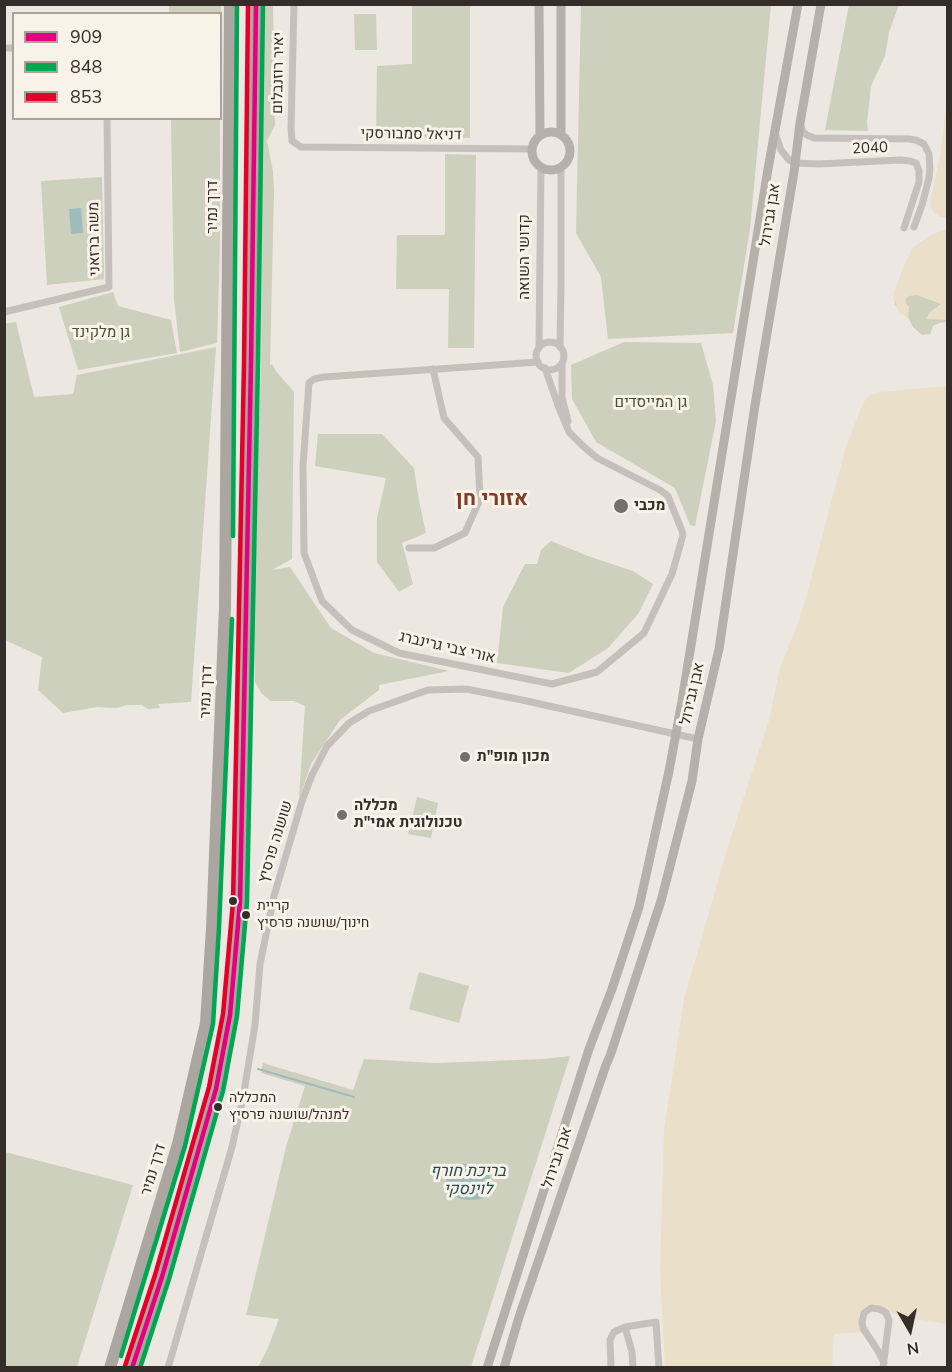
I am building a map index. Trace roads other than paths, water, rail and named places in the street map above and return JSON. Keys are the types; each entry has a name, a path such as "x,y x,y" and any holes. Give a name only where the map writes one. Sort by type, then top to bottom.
{"highway":[{"name":"דרך נמיר","path":"110,1368 178,1144 206,1023 225,606 230,4"},
{"path":"132,1368 162,1277 216,1089 230,1015 241,890 256,4"}],"street":[{"name":"יאיר רוזנבלום","path":"292,141 294,4"},
{"path":"538,4 540,135"},
{"path":"561,4 561,135"},
{"name":"אבן גבירול","path":"486,1368 589,1049 639,907 676,735 798,4"},
{"name":"אבן גבירול","path":"504,1368 519,1317 610,1056 661,901 692,781 698,739 719,649 755,405 821,4"},
{"name":"משה ברזאני","path":"4,312 109,287 106,120"},
{"name":"2040","path":"800,123 803,132 814,138 909,139 924,144 929,154 929,178 914,227"},
{"path":"550,132 561,135 566,139 570,151 566,163 550,170 541,167 534,159 533,144 540,135 550,132"},
{"path":"775,133 781,150 789,160 795,163"},
{"name":"דניאל סמבורסקי","path":"292,141 301,147 532,149"},
{"name":"2040","path":"795,163 901,160 916,163 919,182 904,228"},
{"name":"קדושי השואה","path":"539,347 541,167"},
{"path":"560,347 561,167"},
{"path":"562,363 556,368 545,368 538,362 539,347 546,343 554,343 564,354 562,398 569,432"},
{"name":"אורי צבי גרינברג","path":"538,362 324,377 314,379 309,383 303,466 303,553 322,601 352,630 399,653 552,684 597,672 644,633 668,583 683,535 668,496 597,458 569,432 545,368"},
{"path":"409,548 434,548 465,533 480,499 478,457 444,418 433,369"},
{"name":"שושנה פרסיץ","path":"171,1368 172,1355 239,1118 255,1025 260,964 274,896 302,801 327,746 350,723 369,711 429,690 466,689 698,739"},
{"path":"871,1308 886,1313 889,1320 884,1365 863,1328 864,1313 871,1308"},
{"path":"611,1368 611,1335 618,1329 656,1322 659,1368"},
{"path":"626,1328 633,1368"}],"water":[{"path":"81,208 83,233 71,234 69,209"},
{"name":"בריכת חורף לוינסקי","path":"461,1164 477,1164 486,1167 490,1175 489,1188 481,1199 461,1199 448,1192 445,1184 450,1169"}],"waterway":[{"path":"258,1069 354,1097"}],"place":[{"name":"מכבי","path":"621,506"},
{"name":"מכון מופ\"ת","path":"465,757"},
{"name":"מכללה טכנולוגית אמי\"ת","path":"342,815"},
{"name":"קריית חינוך/שושנה פרסיץ","path":"246,915"},
{"name":"המכללה למנהל/שושנה פרסיץ","path":"218,1107"}],"district":[{"name":"אזורי חן","path":"492,500"}],"park label":[{"name":"גן מלקינד","path":"101,333"},
{"name":"גן המייסדים","path":"651,403"}]}
